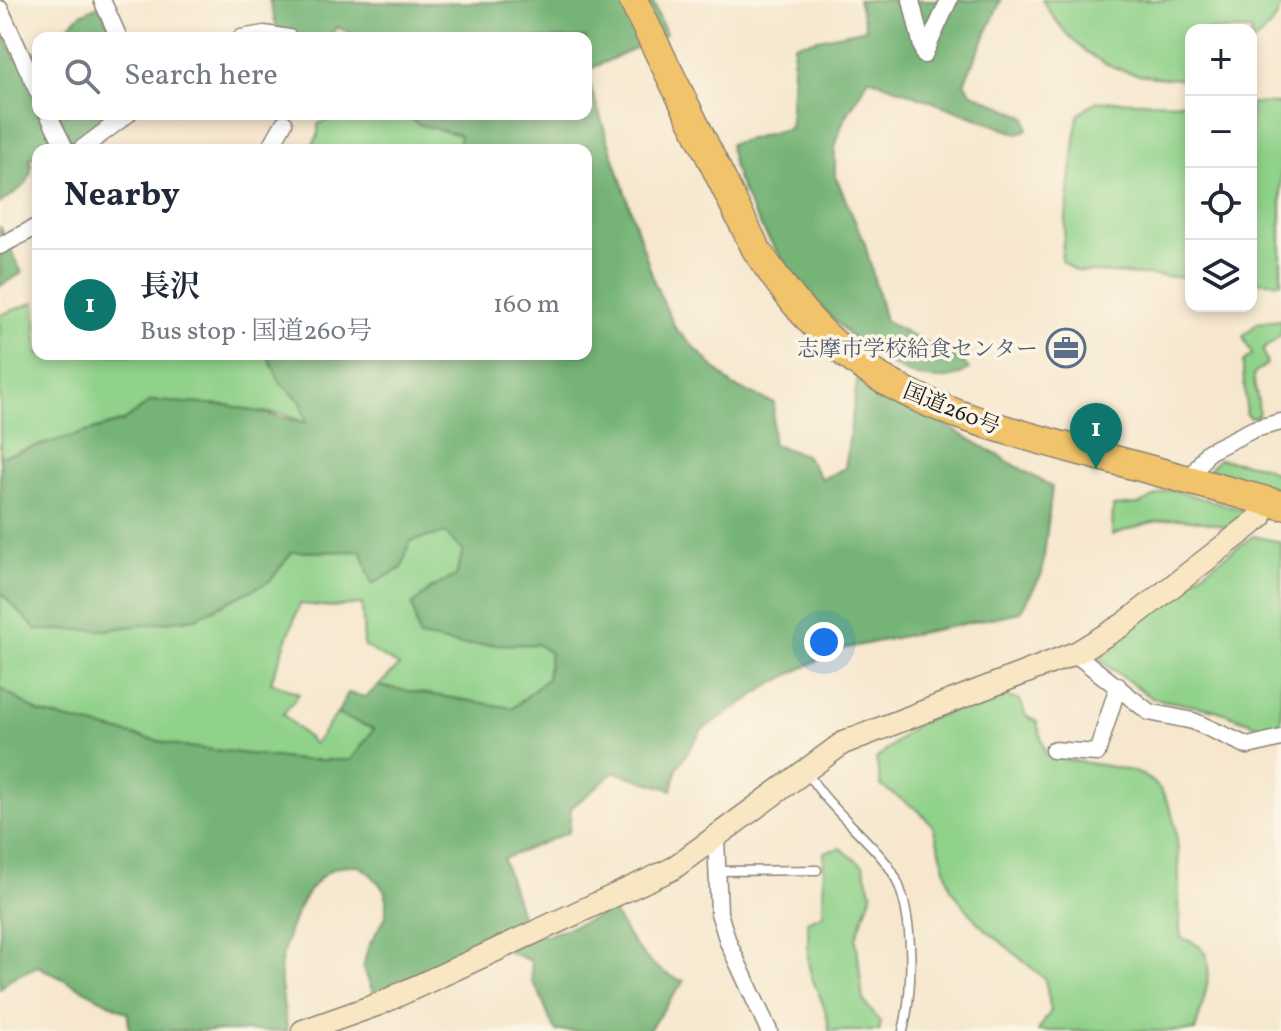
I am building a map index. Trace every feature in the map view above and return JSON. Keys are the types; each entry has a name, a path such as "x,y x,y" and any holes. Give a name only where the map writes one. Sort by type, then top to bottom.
{"highway":[{"name":"国道260号","path":"633,0 756,249 781,287 822,333 862,366 922,400 986,424 1189,481 1271,511"}],"street":[{"path":"102,0 116,32"},
{"path":"911,0 924,55 949,0"},
{"path":"0,9 32,79"},
{"path":"51,120 63,144"},
{"path":"88,144 120,120"},
{"path":"272,144 284,123"},
{"path":"0,246 32,229"},
{"path":"1189,481 1208,452 1254,429 1281,422"},
{"path":"303,1031 345,1019 555,926 672,869 804,768 843,743 1074,653 1124,624 1271,511"},
{"path":"1074,653 1149,712 1193,721 1248,746 1281,738"},
{"path":"1053,750 1097,753 1118,686"},
{"path":"716,837 719,913 728,942 769,1031"}],"lane":[{"path":"804,768 819,793 888,864 899,886 909,935 907,1014 903,1031"},
{"path":"717,872 817,870"}],"green space":[{"path":"269,0 415,3 652,0 666,34 592,68 592,32 349,32 336,27 334,32 278,32"},
{"path":"858,0 1001,0 964,83 972,93 1026,117 1028,129 1018,134 869,78 842,124 835,148 835,175 865,244 885,321 963,362 969,369 936,379 898,368 858,342 820,305 785,262 756,218 737,177 730,144 790,128 794,44 866,29"},
{"path":"1042,0 1281,0 1275,20 1257,39 1257,24 1185,24 1185,79 1143,75 1104,63 1071,38"},
{"path":"100,5 112,32 62,32 81,14"},
{"path":"0,25 15,58 32,53 32,120 109,120 111,124 83,144 71,144 69,140 57,144 32,144 28,180 0,203"},
{"path":"592,91 655,284 675,328 733,386 774,403 772,444 805,455 822,479 845,468 858,374 1052,487 1042,574 1020,612 837,650 770,685 702,730 677,768 672,790 615,772 571,808 569,832 503,859 522,918 546,936 613,911 626,933 651,963 684,981 648,1031 556,1031 532,982 531,961 485,942 374,994 363,968 368,947 386,916 386,892 367,872 353,865 338,867 324,875 312,886 295,917 280,971 287,1031 129,1031 128,1013 38,966 11,978 0,989 0,688 40,713 180,746 299,760 351,760 374,729 337,714 348,693 366,697 378,686 513,708 547,679 550,653 537,644 461,645 419,637 412,605 430,589 456,576 463,551 445,533 410,541 402,568 372,584 362,551 292,552 270,581 196,618 105,630 37,630 0,592 0,457 124,421 151,401 228,405 306,423 301,401 281,384 270,360 592,360 592,144 459,144 460,135 413,120 592,120"},
{"path":"1097,101 1185,103 1185,278 1076,271 1061,260 1078,115"},
{"path":"1257,103 1281,104 1281,283 1257,281"},
{"path":"328,120 413,120 460,135 459,144 313,144 318,135 318,124"},
{"path":"0,226 22,273 0,286"},
{"path":"32,303 32,360 270,360 281,384 301,401 306,423 282,414 152,401 124,421 0,457 0,315"},
{"path":"1281,320 1281,335 1263,350 1267,364 1254,374 1259,411 1258,416 1250,418 1245,413 1243,362 1252,354 1243,337 1257,323"},
{"path":"1219,459 1263,466 1281,477 1281,489 1209,469"},
{"path":"1170,489 1249,512 1226,527 1193,520 1168,519 1112,535 1113,506 1140,504"},
{"path":"445,533 463,551 456,576 430,589 461,645 537,644 550,653 547,679 513,708 378,686 399,666 364,646 362,604 331,607 300,604 271,682 299,694 283,714 314,744 337,714 375,729 351,760 299,760 180,746 40,713 0,688 0,592 37,630 270,581 291,552 362,551 372,584 402,568 410,541"},
{"path":"1253,536 1281,542 1281,727 1268,729 1216,710 1152,698 1090,653"},
{"path":"997,695 1020,700 1026,716 1037,722 1046,755 1137,773 1155,784 1167,800 1177,844 1181,937 1201,948 1207,957 1208,978 1195,1031 1038,1031 1051,1011 1045,979 978,923 951,889 933,826 919,811 881,786 876,759 918,723"},
{"path":"840,848 863,865 872,893 856,938 863,1000 880,1022 880,1031 829,1031 809,968 807,921 823,914 824,852"}],"place":[{"name":"志摩市学校給食センター","path":"1066,348"},
{"name":"長沢","path":"1096,469"}]}
